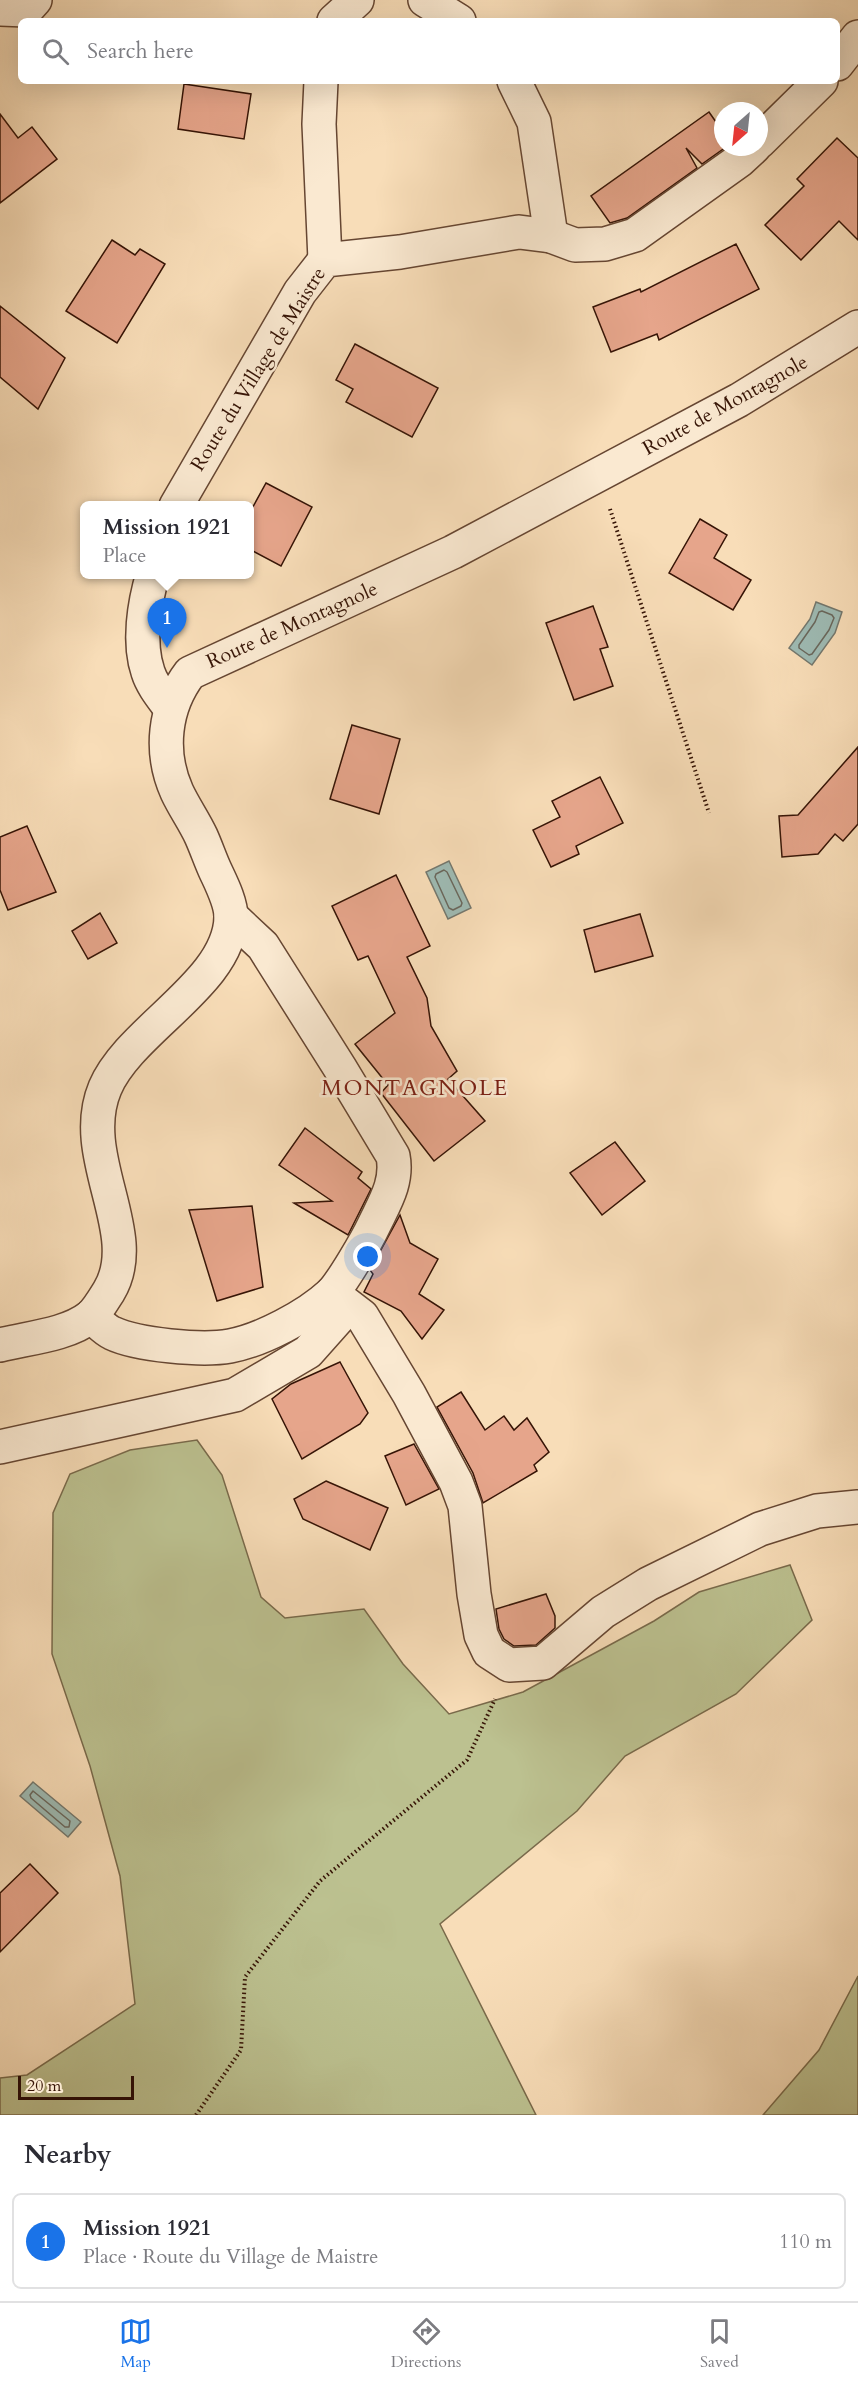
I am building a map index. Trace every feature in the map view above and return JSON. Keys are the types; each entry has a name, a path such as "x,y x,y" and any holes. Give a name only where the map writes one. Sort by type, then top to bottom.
{"street":[{"path":"0,9 26,10 35,0"},
{"path":"337,18 357,0"},
{"path":"425,0 454,18"},
{"path":"840,60 858,37"},
{"path":"321,84 319,124 326,260"},
{"path":"515,84 534,122 551,236"},
{"path":"768,133 818,84"},
{"name":"Route du Village de Maistre","path":"179,501 300,292 326,260 400,252 519,232 551,236 575,245 605,244 635,235 744,156"},
{"name":"Route de Montagnole","path":"0,1345 68,1329 91,1316 110,1289 120,1263 119,1236 97,1144 98,1116 104,1089 119,1063 207,973 225,946 231,916 222,886 201,835 177,790 167,742 166,727 170,708 184,680 203,665 453,552 739,400 858,327"},
{"path":"152,579 143,644 147,671 170,708"},
{"path":"0,1447 235,1395 308,1352 340,1300 385,1202 396,1171 393,1156 263,946 231,916"},
{"path":"91,1316 110,1333 134,1341 194,1347 229,1346 263,1336 296,1318 340,1300"},
{"path":"340,1300 362,1316 456,1482 465,1506 474,1594 481,1635 489,1652 509,1665 543,1663 603,1612 648,1584 760,1529 818,1511 858,1507"}],"path":[{"path":"599,474 709,813"},
{"path":"196,2115 241,2050 245,1977 320,1881 467,1760 509,1665"}],"green space":[{"path":"197,1440 222,1475 261,1597 285,1618 364,1609 403,1664 449,1714 523,1692 654,1621 699,1592 790,1565 812,1620 736,1694 625,1756 577,1811 440,1924 536,2115 0,2115 0,2078 27,2075 135,2004 120,1876 90,1766 52,1654 53,1513 70,1474 130,1450"},
{"path":"858,1976 858,2115 763,2115 819,2050"}],"water":[{"path":"816,602 842,612 835,633 812,665 789,648 810,619"},
{"path":"449,861 471,908 448,919 426,872"},
{"path":"33,1782 81,1822 68,1837 20,1796"}],"building":[{"path":"184,84 251,94 244,139 178,129"},
{"path":"709,112 714,119 714,156 702,164 686,148 697,168 627,218 610,223 591,196"},
{"path":"0,114 18,138 32,127 57,159 0,203"},
{"path":"837,138 858,158 858,240 839,221 801,260 765,225 804,186 797,179"},
{"path":"112,240 135,255 140,249 165,264 117,343 66,311"},
{"path":"736,244 759,289 659,340 657,334 611,352 593,307 640,289 641,292"},
{"path":"0,306 65,358 38,409 0,377"},
{"path":"355,344 438,388 412,437 346,402 353,389 336,380"},
{"path":"266,483 312,507 281,566 254,552 254,505"},
{"path":"700,519 727,535 714,558 751,580 733,610 669,573"},
{"path":"593,606 608,647 600,649 613,686 574,700 546,623"},
{"path":"352,725 400,739 379,814 330,799"},
{"path":"858,747 858,824 843,841 835,834 818,854 782,857 779,816 798,815"},
{"path":"600,777 623,823 576,846 579,854 551,867 533,830 560,817 552,801"},
{"path":"27,826 56,892 8,910 0,890 0,837"},
{"path":"396,875 430,946 407,957 427,998 431,1026 457,1071 448,1079 485,1121 434,1161 381,1093 388,1085 355,1044 395,1013 368,956 358,960 332,906"},
{"path":"100,913 117,943 88,959 72,931"},
{"path":"640,914 653,956 595,972 584,930"},
{"path":"305,1128 362,1172 358,1178 371,1189 348,1235 294,1203 332,1201 279,1165"},
{"path":"615,1142 645,1181 602,1215 570,1173"},
{"path":"252,1206 263,1287 217,1301 189,1210"},
{"path":"400,1215 410,1243 438,1259 419,1294 444,1310 422,1339 401,1311 364,1292 373,1274 370,1270"},
{"path":"340,1362 368,1413 360,1424 302,1459 272,1399 291,1384"},
{"path":"461,1392 485,1430 504,1416 514,1430 527,1418 549,1452 534,1465 537,1471 483,1503 473,1473 437,1407"},
{"path":"414,1444 439,1489 406,1505 385,1456"},
{"path":"326,1481 388,1508 370,1550 303,1519 294,1499"},
{"path":"546,1594 555,1616 555,1628 536,1645 514,1646 504,1639 499,1629 496,1609"},
{"path":"30,1864 58,1893 0,1952 0,1893"}],"place":[{"name":"Mission 1921","path":"167,648"}],"district":[{"name":"MONTAGNOLE","path":"415,1088"}]}
